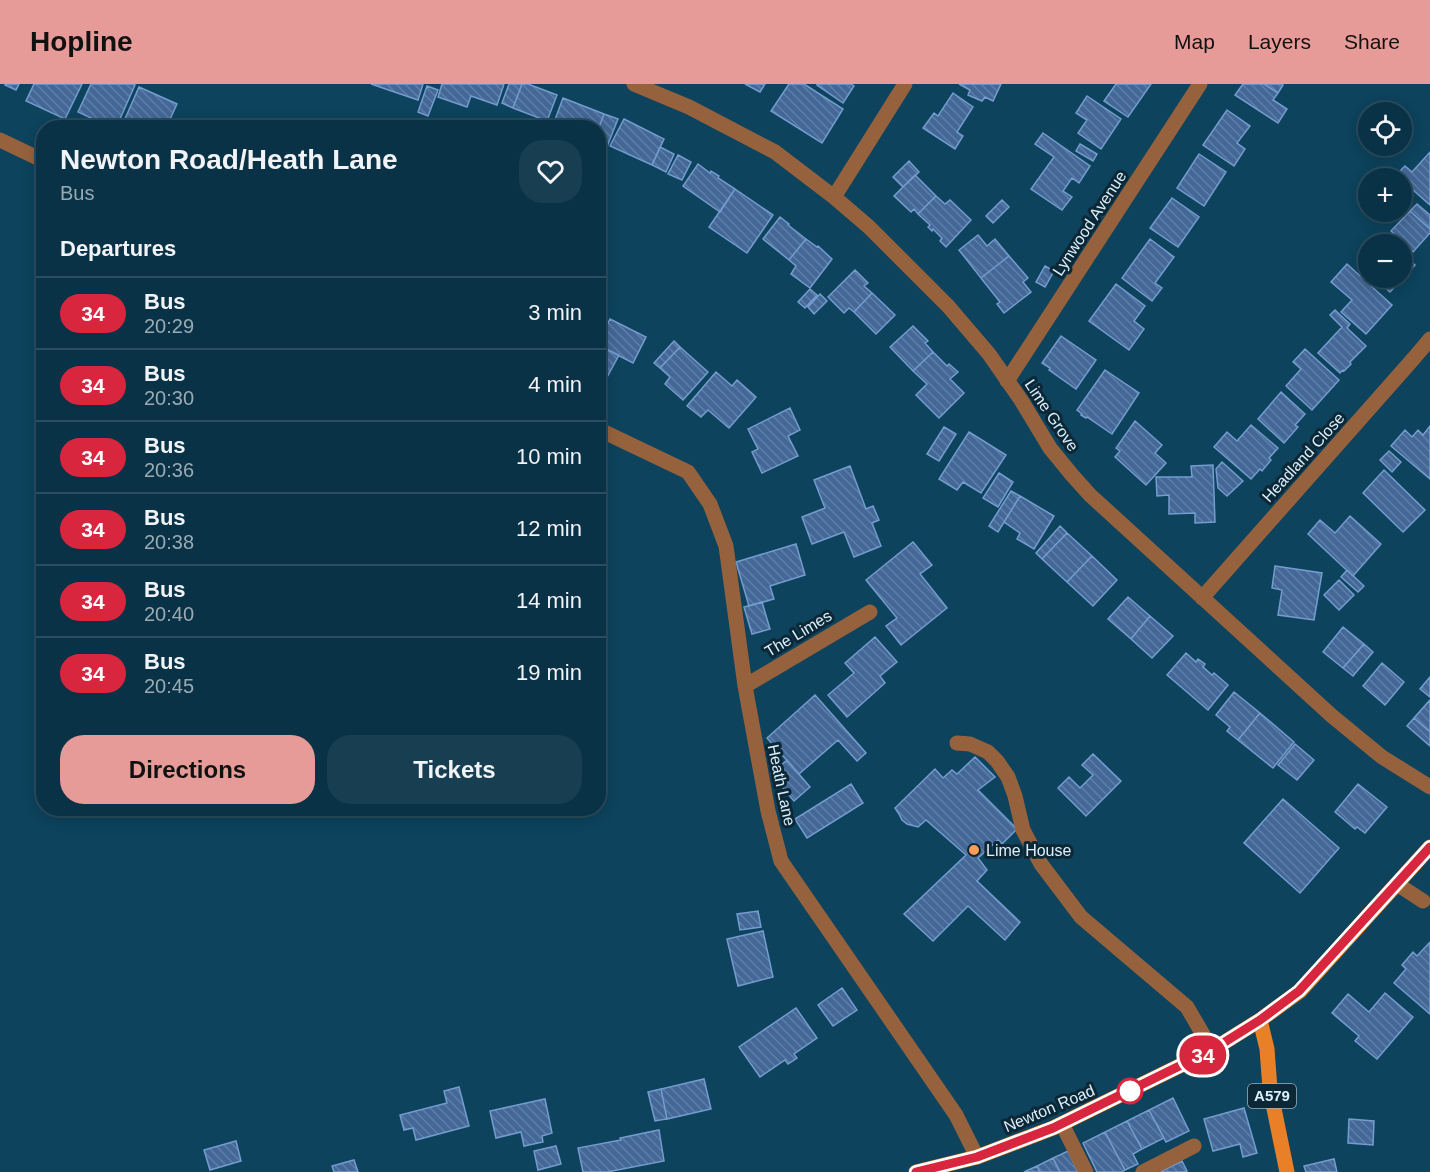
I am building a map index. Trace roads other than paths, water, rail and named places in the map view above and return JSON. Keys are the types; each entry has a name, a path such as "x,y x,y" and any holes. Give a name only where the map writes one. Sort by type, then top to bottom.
{"main road":[{"name":"Newton Road","path":"916,1172 977,1157 1062,1124 1212,1050 1260,1020 1299,991 1430,847"},
{"name":"A579","path":"1260,1020 1267,1049 1270,1089 1287,1172"}],"street":[{"name":"Lime Grove","path":"634,84 688,107 775,152 869,227 948,306 989,354 1021,400 1050,448 1090,495 1332,716 1382,757 1430,787"},
{"path":"834,197 905,84"},
{"name":"Lynwood Avenue","path":"1007,381 1200,84"},
{"path":"0,140 36,157"},
{"name":"Headland Close","path":"1202,598 1430,339"},
{"name":"Heath Lane","path":"606,433 688,472 710,504 726,546 745,686 768,812 781,861 956,1115 977,1157"},
{"name":"The Limes","path":"745,686 870,612"},
{"path":"957,743 970,744 987,752 997,761 1008,777 1023,830 1041,864 1081,917 1187,1007 1212,1050"},
{"path":"1397,884 1423,901"},
{"path":"1062,1124 1086,1172"},
{"path":"1143,1172 1194,1146"}],"place":[{"name":"Lime House","path":"974,850"}]}
